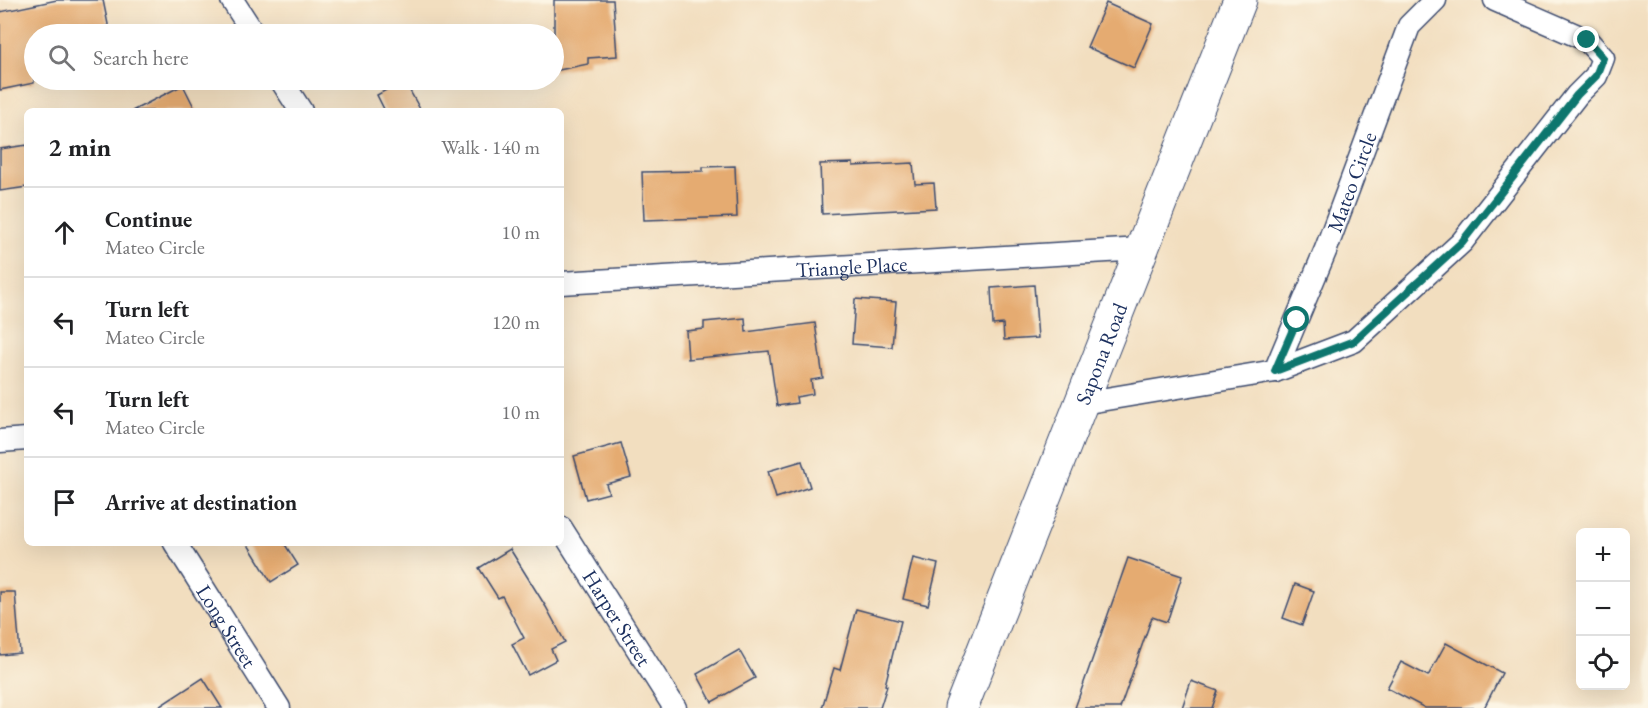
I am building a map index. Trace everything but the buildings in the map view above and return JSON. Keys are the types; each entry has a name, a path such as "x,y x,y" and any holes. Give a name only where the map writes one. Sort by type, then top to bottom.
{"street":[{"path":"232,0 248,24"},
{"name":"Sapona Road","path":"961,708 1240,0"},
{"name":"Mateo Circle","path":"1275,371 1326,249 1408,26 1435,0"},
{"path":"1082,403 1275,371 1354,341 1462,242 1577,95 1596,76 1603,58 1587,40 1495,0"},
{"path":"287,90 299,108"},
{"name":"Triangle Place","path":"564,283 1142,249"},
{"path":"0,441 24,439"},
{"name":"Harper Street","path":"564,533 675,708"},
{"name":"Long Street","path":"177,546 279,708"}],"route":[{"path":"1297,320 1275,371 1354,341 1462,242 1577,95 1596,76 1603,58 1587,40"}]}
